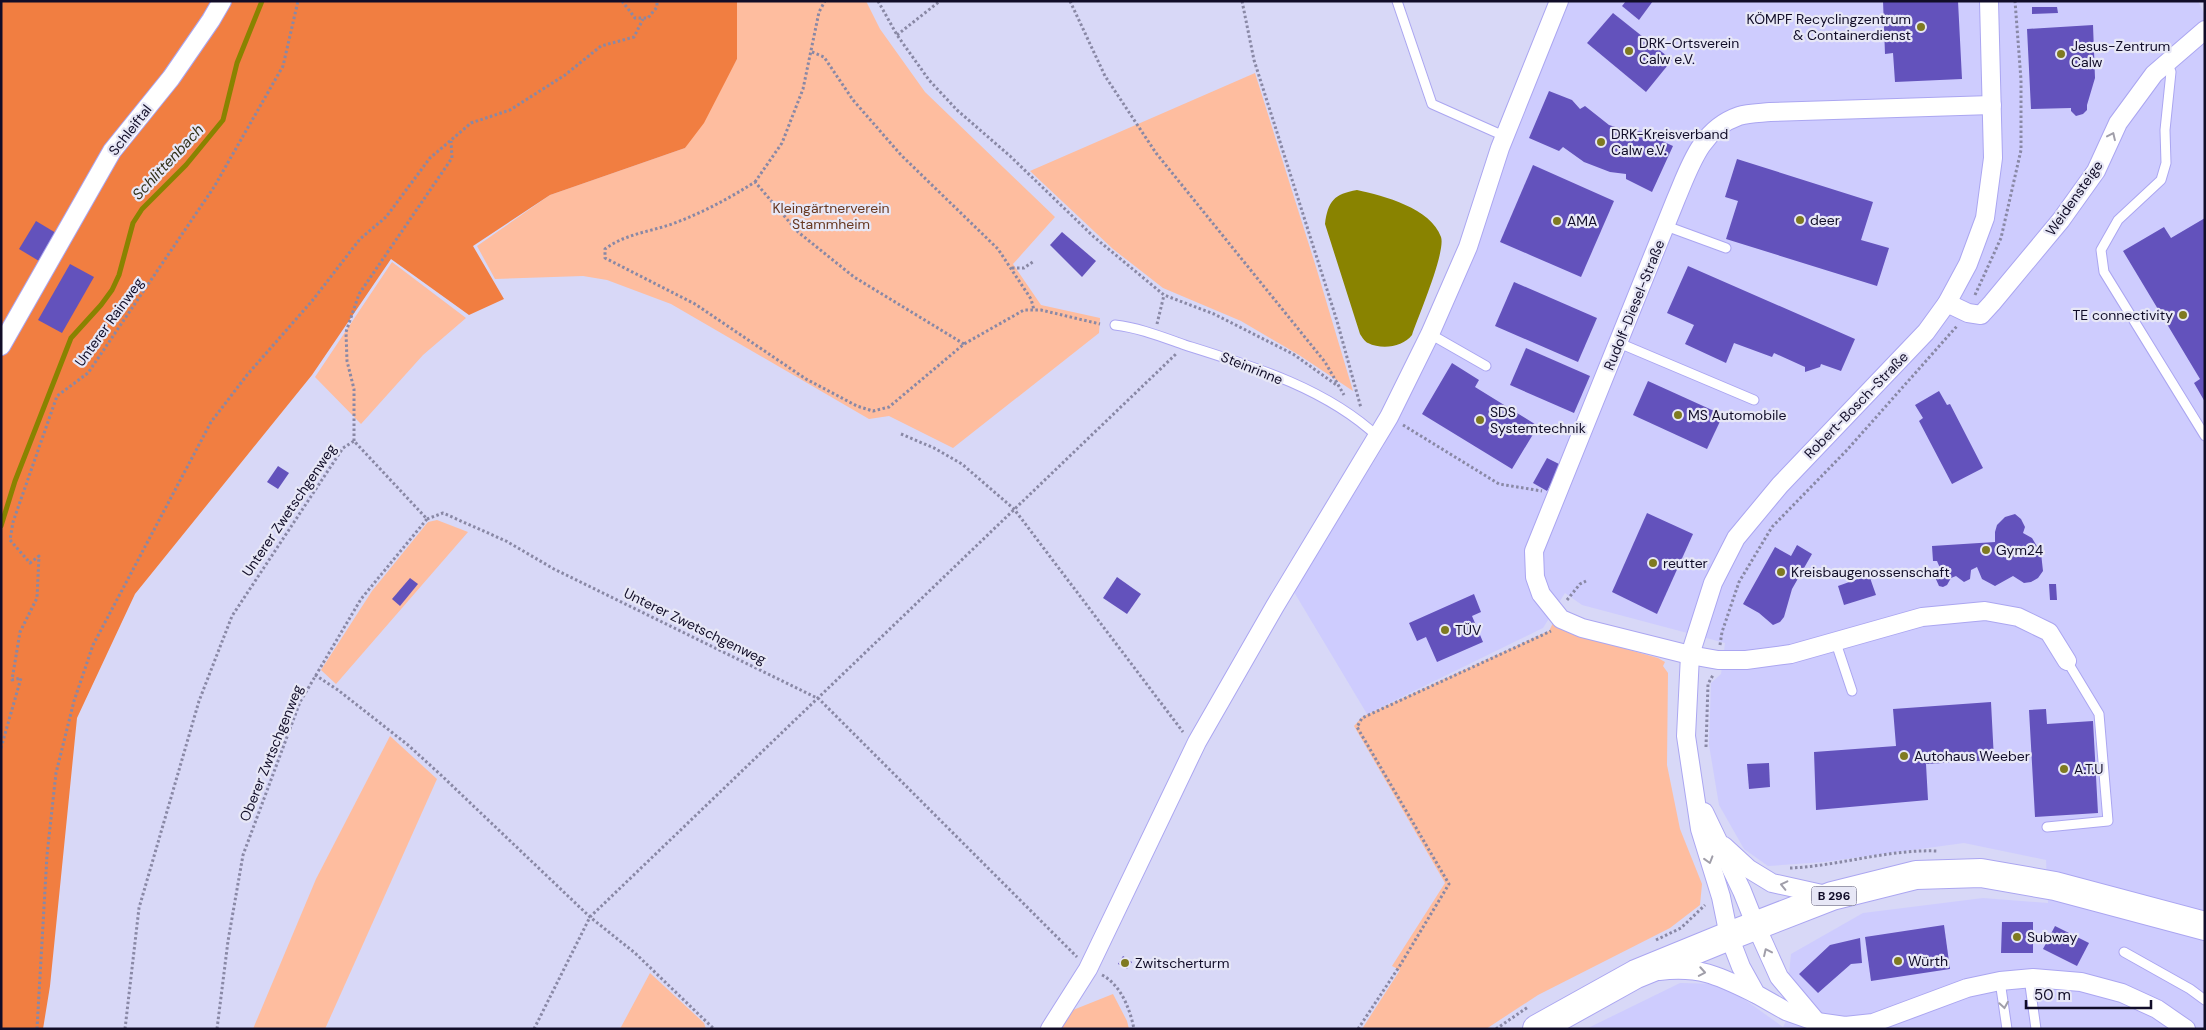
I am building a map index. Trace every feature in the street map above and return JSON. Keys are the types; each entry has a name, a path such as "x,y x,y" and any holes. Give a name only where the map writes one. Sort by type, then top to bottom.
{"main road":[{"name":"B 296","path":"1537,1029 1636,974 1832,896 1916,875 1981,873 2056,886 2205,926"}],"street":[{"name":"Schleiftal","path":"1,346 112,151 171,78 222,1"},
{"path":"1050,1029 1088,969 1198,742 1275,606 1389,417 1430,334 1468,247 1504,136 1558,1"},
{"name":"Robert-Bosch-Straße","path":"1756,994 1740,967 1700,829 1686,736 1690,655 1713,583 1736,538 1780,485 1926,332 1947,303 1968,264 1985,218 1994,158 1989,1"},
{"name":"Weidensteige","path":"1968,313 1981,314 2015,276 2061,220 2096,171 2118,124 2154,74 2205,30"},
{"name":"Rudolf-Diesel-Straße","path":"1558,616 1541,594 1535,577 1534,551 1699,147 1719,126 1740,116 1770,112 1992,105"},
{"path":"1947,303 1968,313"},
{"path":"1558,616 1582,628 1690,655 1718,660 1746,660 1791,654 1836,643 1922,617 1985,611 2018,617 2049,632 2067,662"},
{"name":"Robert-Bosch-Straße","path":"1696,796 1742,891 1779,977 1817,1022"},
{"name":"Robert-Bosch-Straße","path":"1717,841 1749,869 1772,883 1832,896"},
{"path":"1636,974 1676,969 1706,971 1786,1010 1817,1022 1845,1026 1873,1023 1967,988 2000,981 2029,978 2081,982 2122,993 2157,1009 2186,1029"}],"lane":[{"path":"1397,1 1432,104 1504,136"},
{"path":"2167,62 2171,72 2165,130 2166,163 2161,180 2118,220 2101,250 2104,272 2205,436"},
{"path":"1666,226 1726,248"},
{"name":"Steinrinne","path":"1115,325 1134,327 1185,345 1234,359 1312,392 1364,424 1378,437"},
{"path":"1430,334 1486,366"},
{"path":"1619,343 1754,400"},
{"path":"1836,643 1852,691"},
{"path":"2048,827 2108,821 2099,714 2067,662"},
{"path":"2124,952 2190,988 2205,1000"},
{"path":"2029,978 2036,1029"},
{"path":"2000,981 2008,1029"}],"path":[{"name":"Unterer Rainweg","path":"1,748 21,678 12,680 20,632 37,598 40,556 30,564 10,540 13,522 57,396 88,373 214,187 284,66 298,1"},
{"path":"622,1 635,18 643,19 648,18 657,7 657,1"},
{"path":"825,1 819,12 803,89 782,143 754,182 722,203 680,221 618,239 604,249 605,258 695,304 806,379 857,406 873,411 889,407 964,344 1024,310 1034,310 1100,324"},
{"path":"878,1 897,35 929,80 957,110 1010,156 1094,237 1164,295 1214,314 1293,354 1338,386 1325,362 1156,152 1105,76 1070,1"},
{"path":"897,35 940,1"},
{"path":"1242,1 1254,60 1340,330 1360,399 1364,424"},
{"path":"1707,756 1708,684 1710,678 1715,673 1722,632 1739,582 1772,527 1846,450 1947,339 1968,313 2001,238 2021,150 2021,80 2015,1"},
{"path":"37,1029 47,855 56,773 74,701 93,645 211,422 246,375 312,300 360,239 386,217 430,158 471,123 510,110 565,75 601,46 634,37 643,19"},
{"path":"812,52 824,57 853,100 901,156 998,250 1012,268 1031,299 1034,310"},
{"path":"354,441 354,389 347,361 346,332 359,294 452,158 451,140"},
{"path":"754,182 798,232 854,277 964,344"},
{"path":"1012,268 1024,268 1034,261"},
{"path":"1154,334 1164,295"},
{"path":"534,1029 590,917 819,699 1185,345"},
{"path":"1389,417 1499,484 1540,489"},
{"path":"901,434 934,448 962,464 1014,509 1188,739 1198,742"},
{"name":"Unterer Zwetschgenweg","path":"124,1029 139,908 205,684 232,616 342,448 354,441 427,519 442,513 506,541 554,569 819,699 1088,969 1105,976 1120,991 1131,1015 1134,1029"},
{"name":"Oberer Zwtschgenweg","path":"217,1029 228,941 243,855 297,710 361,599 427,519"},
{"path":"1358,1029 1399,967 1449,884 1357,727 1362,718 1550,632 1558,616 1580,584 1586,581"},
{"path":"316,675 408,745 590,917 634,952 714,1029"}],"shaded area":[{"path":"1,1 737,1 737,59 704,123 685,148 550,195 473,246 504,299 469,315 391,259 312,375 135,594 77,718 50,986 43,1029 1,1029"},
{"path":"1570,1 2198,1 2205,15 2205,1029 1586,1029 1680,983 1723,984 1783,1027 1801,992 1789,974 1791,954 1863,913 1983,898 2048,903 2046,860 1964,843 1824,862 1768,866 1744,849 1719,805 1709,745 1711,683 1721,674 1725,643 1582,605 1565,593 1543,628 1367,714 1294,592 1383,447 1400,412 1475,244 1533,85"},
{"path":"1357,190 1393,200 1417,211 1436,227 1441,237 1436,270 1412,335 1398,345 1386,347 1374,345 1366,342 1360,334 1325,224 1330,204 1338,196"}],"green space":[{"name":"Kleingärtnerverein Stammheim","path":"737,1 866,1 880,29 925,92 1055,217 1013,264 1041,305 1100,318 1099,333 953,448 889,416 869,419 671,304 607,280 583,276 495,279 477,246 550,195 685,148 737,59"},
{"path":"1255,73 1353,391 1299,355 1241,321 1163,288 1113,249 1030,171"},
{"path":"392,262 466,318 423,355 361,424 315,377"},
{"path":"437,520 468,532 336,684 321,670 372,591 428,522"},
{"path":"1554,621 1580,636 1658,658 1665,662 1663,666 1668,673 1667,765 1680,829 1702,884 1700,905 1670,928 1538,995 1486,1029 1362,1029 1400,970 1392,966 1445,883 1354,726 1362,717 1549,631"},
{"path":"390,736 437,779 325,1029 253,1029 316,879"},
{"path":"650,973 704,1023 706,1029 620,1029"},
{"path":"1113,994 1127,1021 1129,1029 1060,1029 1073,1010"}],"building":[{"path":"1626,1 1653,1 1639,20 1622,6"},
{"name":"KÖMPF Recyclingzentrum & Containerdienst","path":"1883,1 1958,1 1962,79 1895,82 1893,53 1885,54"},
{"path":"2032,7 2057,7 2058,13 2032,14"},
{"name":"DRK-Ortsverein Calw e.V.","path":"1613,13 1672,60 1646,92 1587,43"},
{"name":"Jesus-Zentrum Calw","path":"2093,25 2095,78 2087,110 2083,114 2076,116 2071,111 2071,108 2031,109 2027,29"},
{"name":"DRK-Kreisverband Calw e.V.","path":"1549,91 1572,100 1580,109 1585,106 1609,125 1625,130 1642,131 1643,138 1653,137 1673,146 1652,192 1626,179 1626,174 1610,172 1584,162 1563,147 1559,151 1529,138"},
{"name":"deer","path":"1737,159 1873,202 1861,240 1889,248 1877,286 1726,239 1738,201 1725,197"},
{"name":"AMA","path":"1533,165 1614,201 1581,277 1500,242"},
{"name":"TE connectivity","path":"2205,218 2205,402 2194,383 2200,379 2123,251 2164,227 2171,238"},
{"path":"36,221 56,233 39,261 19,249"},
{"path":"1062,232 1096,261 1082,277 1050,245"},
{"path":"70,264 94,277 62,333 38,320"},
{"path":"1688,266 1855,339 1841,371 1821,364 1820,367 1805,372 1805,367 1774,353 1772,357 1734,343 1726,363 1685,344 1694,325 1667,313"},
{"path":"1514,282 1597,318 1578,362 1495,326"},
{"path":"1526,348 1590,376 1574,413 1510,385"},
{"name":"SDS Systemtechnik","path":"1452,363 1479,380 1475,387 1538,426 1512,469 1422,414"},
{"name":"MS Automobile","path":"1648,381 1723,415 1707,449 1633,415"},
{"path":"1939,391 1947,405 1950,404 1983,468 1952,484 1919,421 1923,418 1915,405"},
{"path":"1547,458 1561,465 1547,491 1533,483"},
{"path":"278,466 289,473 278,489 267,482"},
{"name":"reutter","path":"1647,513 1693,534 1657,614 1612,592"},
{"name":"Gym24","path":"2015,514 2021,519 2025,527 2023,533 2032,538 2041,553 2043,571 2038,578 2024,583 2013,576 1995,586 1982,579 1977,567 1971,570 1970,579 1964,582 1956,576 1951,578 1947,585 1939,586 1935,577 1940,568 1937,561 1933,561 1932,546 1995,542 1997,525 2005,517"},
{"name":"Kreisbaugenossenschaft","path":"1797,545 1812,554 1792,589 1784,617 1780,622 1773,625 1759,613 1743,604 1775,547 1791,556"},
{"path":"1869,575 1876,595 1844,605 1838,586"},
{"path":"1117,577 1141,594 1127,614 1103,598"},
{"path":"410,578 418,584 400,606 392,599"},
{"path":"2049,584 2056,584 2057,600 2050,600"},
{"name":"TÜV","path":"1474,594 1481,612 1472,616 1483,642 1437,662 1426,637 1417,641 1409,623"},
{"name":"Autohaus Weeber","path":"1991,702 1994,760 1926,764 1928,800 1816,810 1814,752 1896,746 1893,709"},
{"name":"A.T.U","path":"2046,709 2047,724 2093,721 2098,813 2035,817 2029,710"},
{"path":"1769,763 1770,787 1749,789 1747,764"},
{"name":"Subway","path":"2002,922 2033,922 2033,953 2001,953"},
{"path":"1944,925 1950,969 1871,981 1865,937"},
{"path":"2055,926 2089,943 2077,966 2043,949"},
{"path":"1860,938 1862,963 1851,964 1818,993 1799,974 1830,945"},
{"name":"Zwitscherturm","path":"1123,956 1132,962 1127,969 1118,964"}],"waterway":[{"name":"Schlittenbach","path":"1,526 15,481 71,338 112,290 119,275 133,223 142,209 186,165 223,120 237,63 262,1"}],"place":[{"name":"KÖMPF Recyclingzentrum & Containerdienst","path":"1921,27"},
{"name":"DRK-Ortsverein Calw e.V.","path":"1629,51"},
{"name":"Jesus-Zentrum Calw","path":"2061,54"},
{"name":"DRK-Kreisverband Calw e.V.","path":"1601,142"},
{"name":"deer","path":"1800,220"},
{"name":"AMA","path":"1557,221"},
{"name":"TE connectivity","path":"2183,315"},
{"name":"MS Automobile","path":"1678,415"},
{"name":"SDS Systemtechnik","path":"1480,420"},
{"name":"Gym24","path":"1986,550"},
{"name":"reutter","path":"1653,563"},
{"name":"Kreisbaugenossenschaft","path":"1781,572"},
{"name":"TÜV","path":"1445,630"},
{"name":"Autohaus Weeber","path":"1904,756"},
{"name":"A.T.U","path":"2064,769"},
{"name":"Subway","path":"2017,937"},
{"name":"Würth","path":"1898,961"},
{"name":"Zwitscherturm","path":"1125,963"}]}
